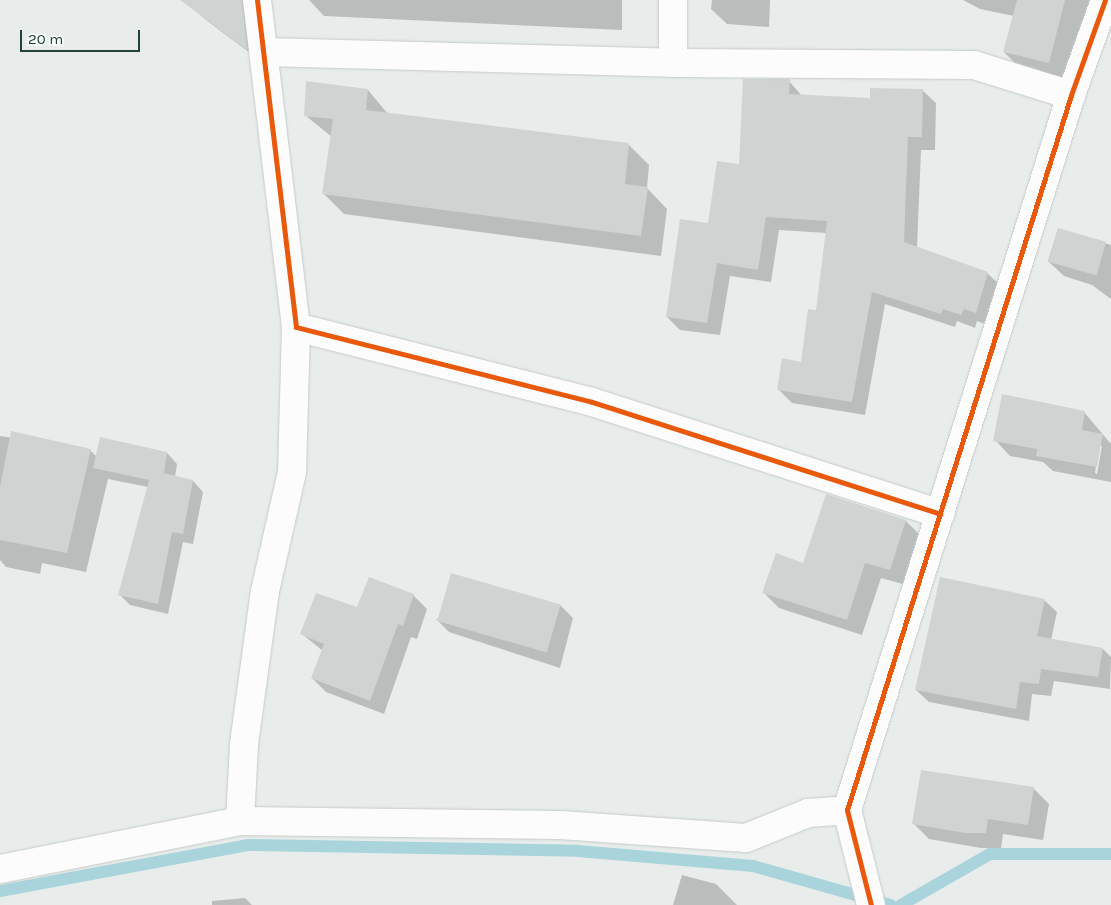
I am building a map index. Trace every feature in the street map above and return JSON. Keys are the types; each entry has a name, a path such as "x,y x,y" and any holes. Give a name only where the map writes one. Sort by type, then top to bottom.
{"street":[{"path":"240,821 244,744 265,591 292,472 296,327 265,52 257,0"},
{"path":"673,0 673,63"},
{"path":"872,905 847,810 1071,95 1106,0"},
{"path":"265,52 673,63 974,65 1071,95"},
{"path":"296,327 592,402 940,514"},
{"path":"0,868 240,821 560,825 746,838 808,813 847,810"}],"building":[{"path":"180,0 242,0 247,50"},
{"path":"1017,0 1065,0 1049,63 1003,52"},
{"path":"743,79 790,79 789,94 870,98 870,88 923,89 922,137 908,137 904,242 988,272 976,313 964,309 961,315 943,309 941,314 872,292 852,402 777,390 782,358 801,362 808,309 816,310 827,221 766,217 758,270 717,263 707,323 666,317 680,219 708,223 717,161 739,164"},
{"path":"306,81 368,89 366,110 629,143 625,184 648,187 641,236 322,194 333,119 304,116"},
{"path":"1058,228 1106,242 1096,275 1048,262"},
{"path":"1002,394 1085,411 1082,430 1103,434 1097,467 1036,456 1037,449 993,441"},
{"path":"11,431 91,449 67,553 0,540 0,487"},
{"path":"100,437 167,452 164,473 193,480 183,534 172,532 158,604 118,595 149,480 93,468"},
{"path":"826,494 906,520 890,570 865,563 847,620 762,593 776,553 803,563"},
{"path":"451,573 561,604 547,652 437,621"},
{"path":"369,577 414,594 403,626 398,624 370,701 311,678 324,644 300,634 316,593 357,607"},
{"path":"940,577 1045,599 1037,636 1103,648 1098,677 1041,669 1039,684 1020,682 1016,709 915,690"},
{"path":"921,770 1034,787 1028,825 988,819 986,833 965,833 912,824"}],"waterway":[{"path":"0,891 249,845 578,851 753,866 891,905"},
{"path":"901,905 990,854 1111,854"}],"cycle path":[{"path":"257,0 296,327 592,402 940,514"},
{"path":"871,905 847,810 1071,95 1105,0"}]}
